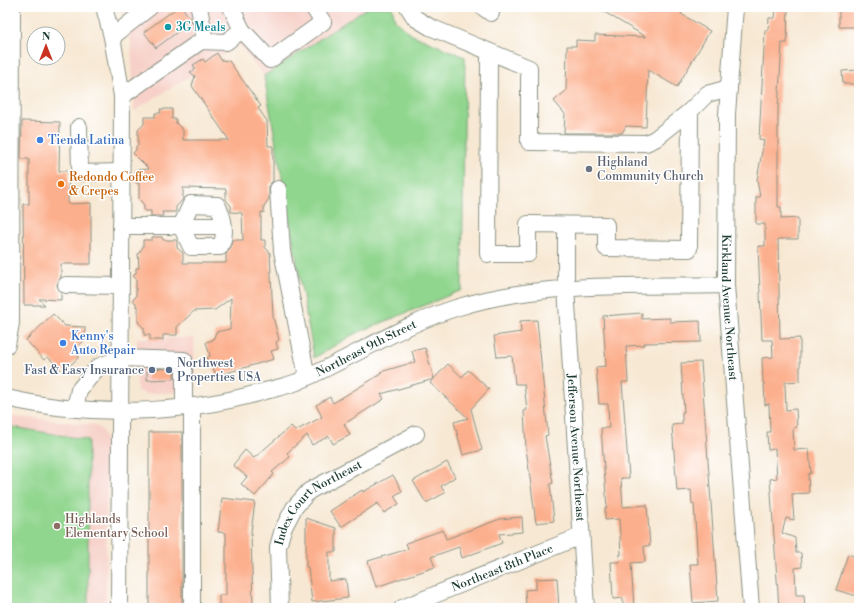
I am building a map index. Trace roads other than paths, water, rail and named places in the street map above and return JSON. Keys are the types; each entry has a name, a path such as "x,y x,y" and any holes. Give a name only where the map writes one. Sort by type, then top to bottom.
{"street":[{"path":"7,345 11,322 12,7"},
{"path":"104,7 112,37 122,96 119,608"},
{"path":"112,37 150,7"},
{"path":"199,7 206,41"},
{"path":"231,7 242,30 270,60 323,22 313,7"},
{"path":"408,7 415,18 430,27 529,68 528,142 646,143 655,139 690,111 707,94 729,88"},
{"name":"Kirkland Avenue Northeast","path":"734,7 727,114 726,285 751,608"},
{"path":"122,96 201,41 226,42 242,30"},
{"path":"489,52 488,254 528,254 528,224 606,225 606,248 689,248 690,111"},
{"path":"79,127 80,173 121,172"},
{"path":"278,189 282,251 307,377"},
{"name":"Jefferson Avenue Northeast","path":"566,225 566,288 586,608"},
{"path":"121,226 220,226"},
{"path":"66,285 120,286"},
{"name":"Northeast 9th Street","path":"7,398 58,407 119,410 188,407 235,400 295,383 426,318 461,306 502,297 566,288 726,285"},
{"path":"75,408 79,390 98,367 120,358 184,360 188,407 192,608"},
{"name":"Index Court Northeast","path":"280,608 278,547 283,528 294,508 308,491 416,434"},
{"name":"Northeast 8th Place","path":"402,608 581,536"}],"place":[{"name":"3G Meals","path":"168,27"},
{"name":"Tienda Latina","path":"40,140"},
{"name":"Highland Community Church","path":"589,169"},
{"name":"Redondo Coffee & Crepes","path":"61,184"},
{"name":"Kenny's Auto Repair","path":"63,343"},
{"name":"Fast & Easy Insurance","path":"152,370"},
{"name":"Northwest Properties USA","path":"169,370"},
{"name":"Highlands Elementary School","path":"57,526"}]}
